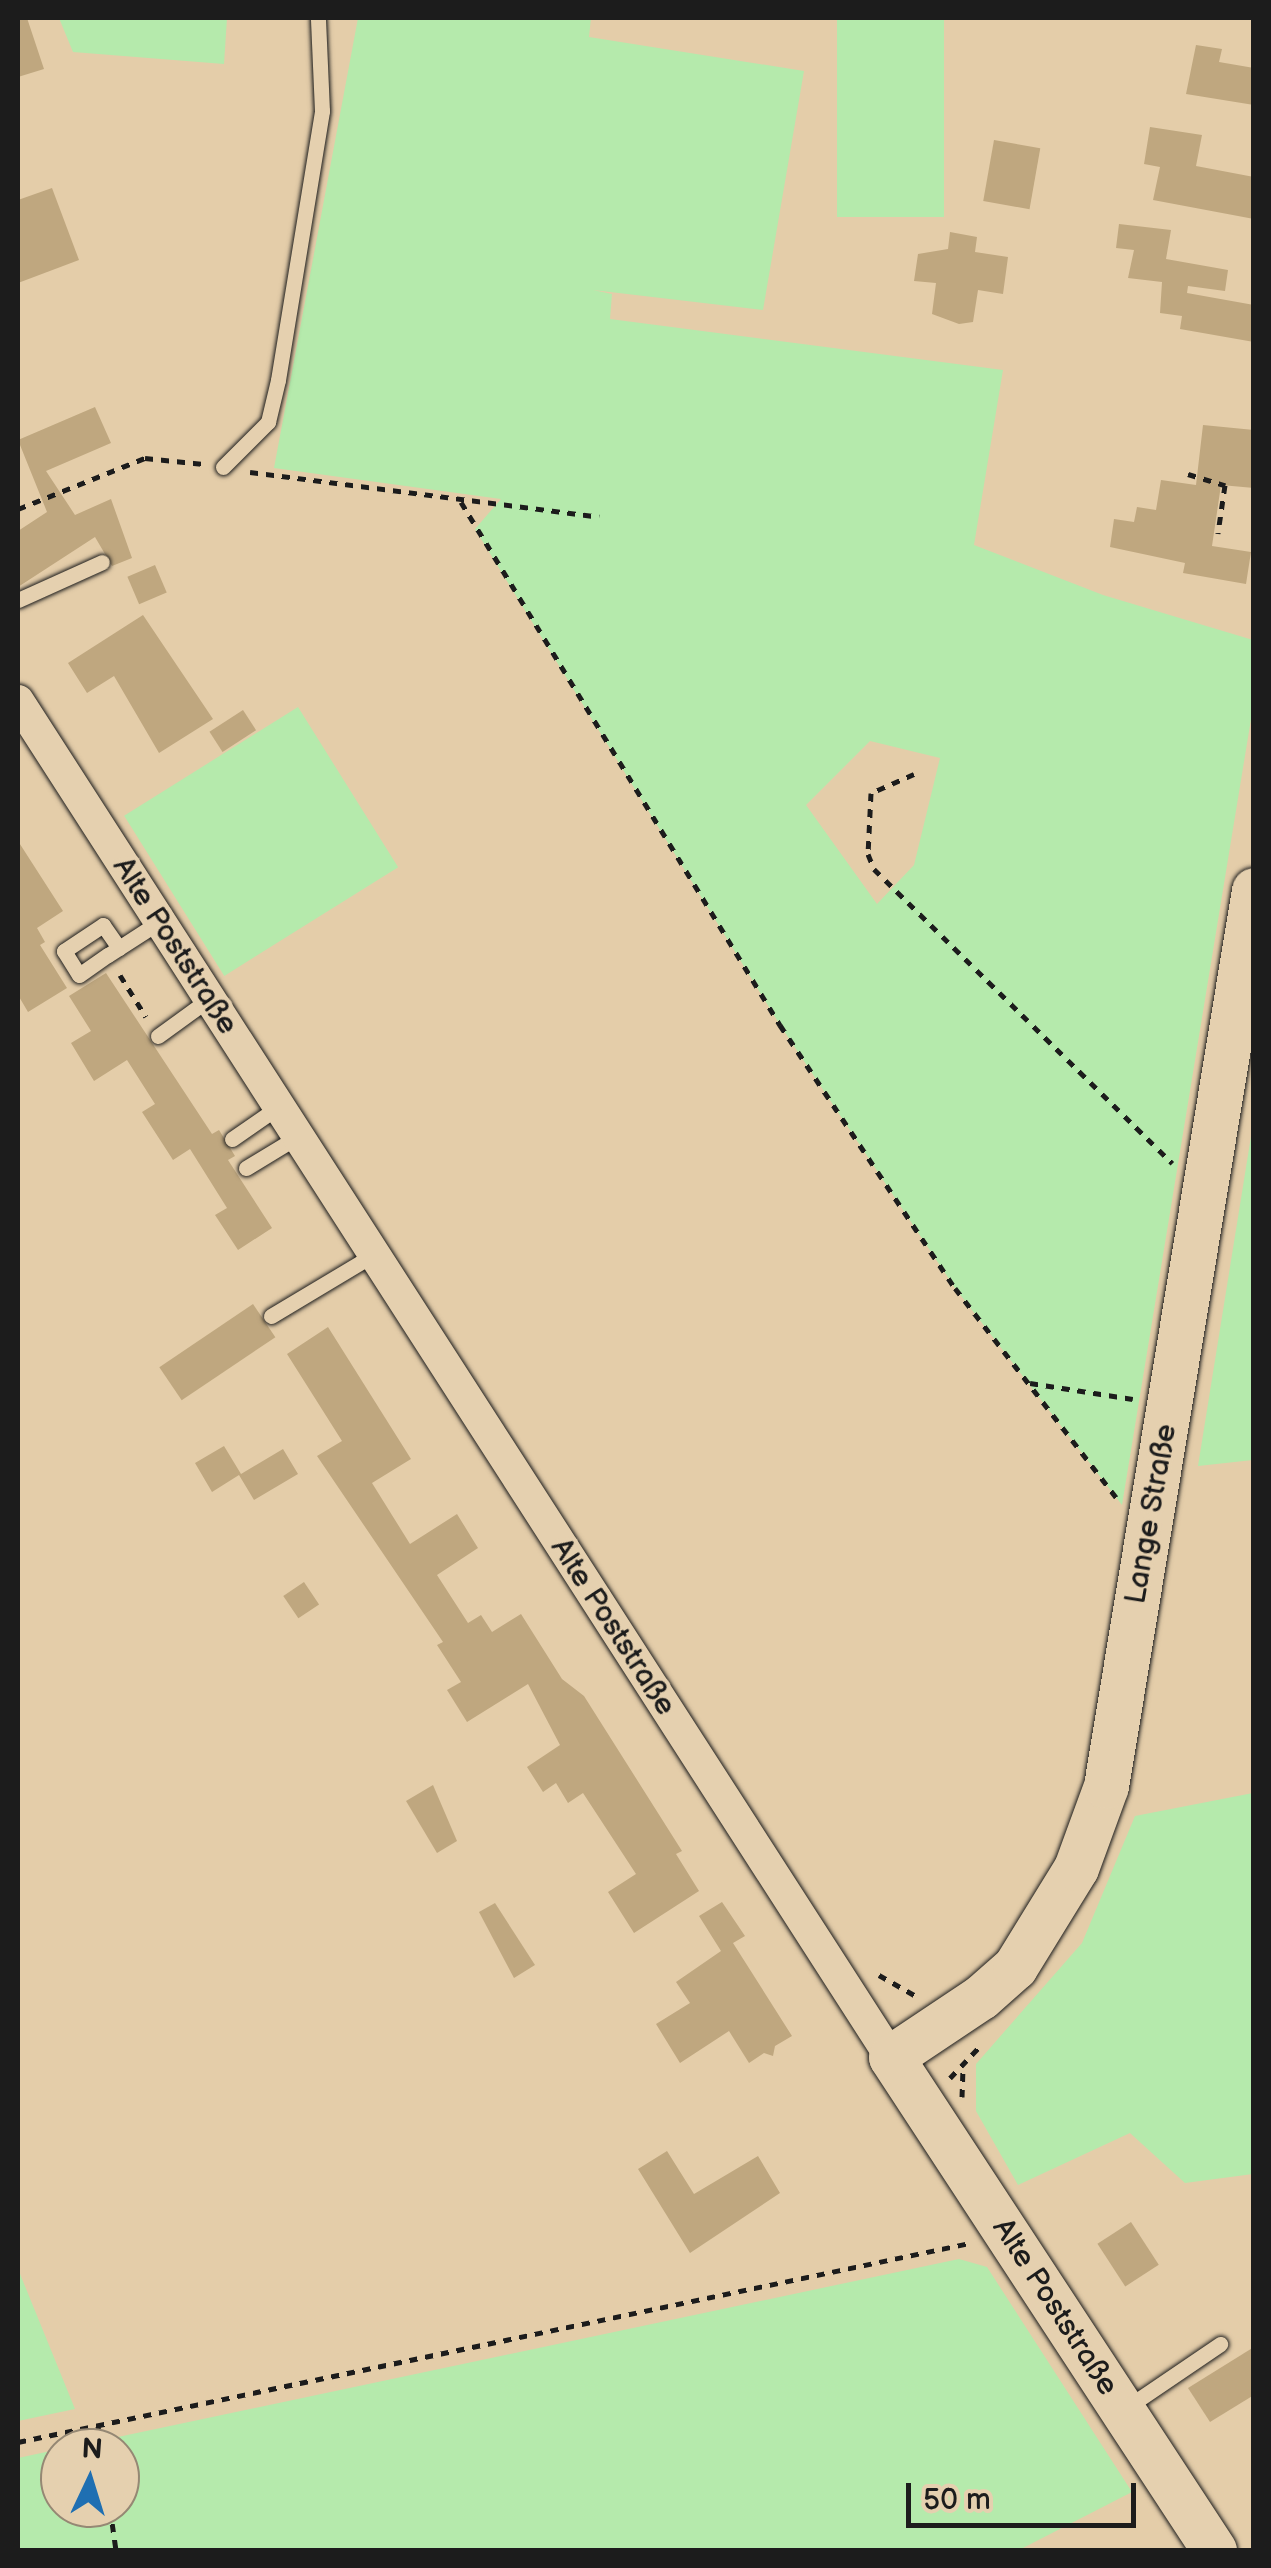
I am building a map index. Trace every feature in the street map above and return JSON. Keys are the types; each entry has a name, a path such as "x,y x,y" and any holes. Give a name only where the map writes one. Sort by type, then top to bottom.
{"street":[{"name":"Alte Poststraße","path":"18,701 373,1256 1214,2550"},
{"name":"Lange Straße","path":"891,2056 982,1998 1015,1967 1076,1868 1106,1786 1254,890"}],"lane":[{"path":"222,467 268,422 278,380 322,111 318,18"},
{"path":"18,600 102,562"},
{"path":"114,952 159,922"},
{"path":"158,1036 208,999"},
{"path":"232,1139 278,1107"},
{"path":"246,1168 297,1137"},
{"path":"271,1316 373,1256"},
{"path":"1123,2410 1220,2344"}],"path":[{"path":"1188,474 1225,484 1218,533"},
{"path":"600,516 461,502 780,1025 956,1288 1122,1505"},
{"path":"914,774 871,793 868,854 874,869 1178,1165"},
{"path":"114,952 158,1036"},
{"path":"1027,1382 1139,1400"},
{"path":"18,2442 1007,2235"}],"green space":[{"path":"59,18 227,18 224,64 73,52"},
{"path":"358,18 591,18 589,37 804,71 763,310 593,290 612,294 610,319 1003,370 974,545 1103,595 1253,640 1253,707 1122,1505 955,1288 780,1025 475,529 501,499 274,468","holes":["870,741 940,758 914,865 877,904 806,805"]},
{"path":"837,18 944,18 944,217 837,217"},
{"path":"298,707 398,867 224,976 124,816"},
{"path":"1253,1124 1253,1460 1198,1466"},
{"path":"1253,1793 1253,2174 1185,2183 1130,2133 1018,2185 976,2111 976,2064 1082,1943 1135,1816"},
{"path":"959,2259 987,2267 1132,2492 1019,2550 18,2550 18,2458 40,2453 40,2528 140,2528 140,2432"},
{"path":"18,2269 75,2409 18,2421"}],"building":[{"path":"18,18 27,18 44,69 18,77"},
{"path":"1196,45 1222,49 1219,62 1254,68 1254,105 1186,94"},
{"path":"1150,127 1202,135 1196,166 1254,177 1254,219 1153,200 1160,167 1144,164"},
{"path":"994,140 1040,148 1030,209 983,201"},
{"path":"52,188 79,260 18,283 18,200"},
{"path":"1119,224 1171,230 1166,259 1228,270 1225,291 1188,286 1187,293 1254,305 1254,342 1180,329 1182,316 1160,313 1162,282 1128,278 1134,250 1116,248"},
{"path":"950,232 977,237 975,252 1008,257 1003,294 978,290 973,322 959,324 932,314 936,283 914,281 918,254 948,249"},
{"path":"95,407 111,443 46,471 75,515 111,499 132,558 112,566 95,537 18,587 18,531 47,512 18,440"},
{"path":"1203,425 1254,430 1254,488 1221,485 1212,546 1251,552 1246,584 1183,573 1185,563 1110,547 1114,519 1134,522 1137,507 1156,510 1161,480 1196,485"},
{"path":"155,565 167,593 139,604 127,577"},
{"path":"143,615 213,719 159,753 114,676 87,693 68,663"},
{"path":"243,710 256,730 223,752 209,732"},
{"path":"18,841 63,911 37,928 45,942 40,945 67,988 28,1012 18,995"},
{"path":"106,973 212,1134 219,1130 235,1156 228,1160 272,1228 238,1250 215,1215 227,1208 190,1149 173,1160 142,1112 155,1104 127,1060 94,1081 71,1043 91,1031 69,996"},
{"path":"253,1304 275,1337 182,1400 159,1367"},
{"path":"328,1327 411,1459 372,1483 410,1544 457,1514 478,1548 437,1575 468,1623 481,1615 492,1632 521,1614 562,1679 584,1696 682,1851 676,1854 699,1891 634,1933 608,1892 636,1874 583,1793 568,1803 556,1783 543,1792 527,1767 560,1745 528,1684 467,1722 447,1690 461,1682 437,1645 443,1642 317,1456 342,1441 287,1354"},
{"path":"224,1446 241,1474 283,1449 298,1474 254,1500 239,1475 212,1492 195,1463"},
{"path":"304,1582 319,1604 298,1618 283,1596"},
{"path":"433,1785 457,1841 437,1853 406,1801"},
{"path":"722,1902 745,1936 733,1943 792,2036 775,2046 773,2056 764,2053 749,2063 729,2031 680,2063 656,2024 690,2003 676,1982 721,1951 699,1916"},
{"path":"495,1903 535,1965 514,1978 479,1912"},
{"path":"667,2151 694,2194 758,2156 780,2193 690,2253 638,2169"},
{"path":"1131,2222 1159,2265 1125,2287 1097,2244"},
{"path":"1254,2347 1254,2395 1210,2422 1188,2388"}]}
